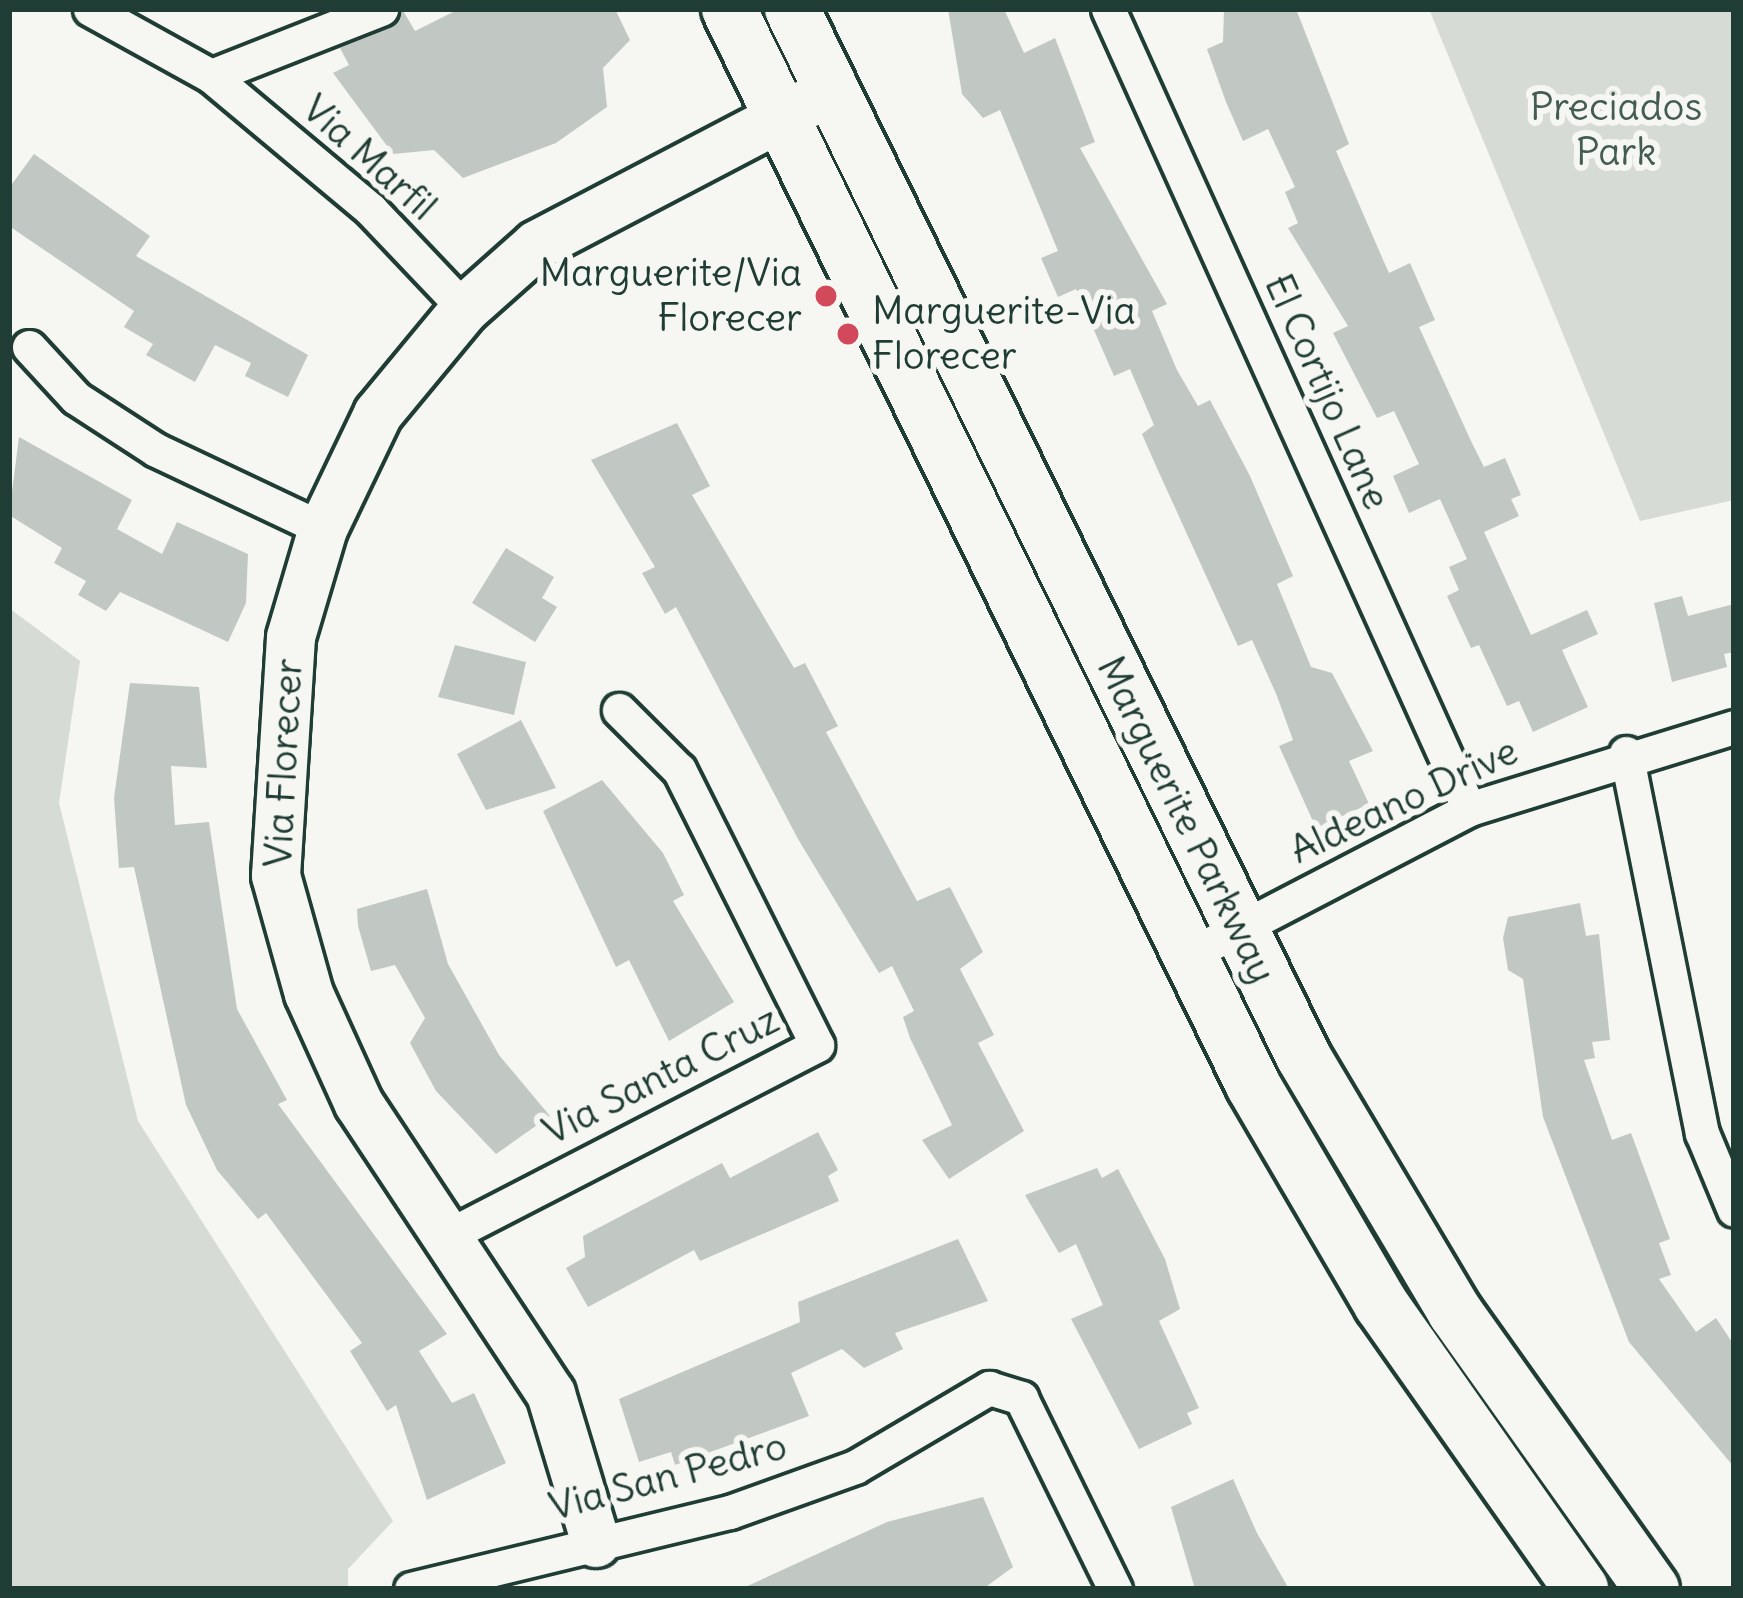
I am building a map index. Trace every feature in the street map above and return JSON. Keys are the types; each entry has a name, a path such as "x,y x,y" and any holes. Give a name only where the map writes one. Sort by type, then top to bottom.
{"main road":[{"name":"Marguerite Parkway","path":"729,9 1189,955 1381,1304 1582,1589"},
{"name":"Marguerite Parkway","path":"792,9 1239,927 1378,1192 1652,1589"}],"street":[{"name":"Via Marfil","path":"90,9 211,76 371,210 465,309"},
{"name":"Via Marfil","path":"211,76 381,9"},
{"name":"El Cortijo Lane","path":"1108,9 1469,809"},
{"name":"Via Florecer","path":"596,1543 551,1394 451,1234 359,1104 308,994 276,876 291,637 323,529 377,414 465,309 537,245 832,92"},
{"path":"28,347 76,398 156,450 323,529"},
{"name":"Via Santa Cruz","path":"451,1234 817,1045 679,770 619,710"},
{"name":"Aldeano Drive","path":"1189,955 1469,809 1626,753 1734,727"},
{"path":"1626,753 1702,1133 1734,1210"},
{"name":"Via San Pedro","path":"415,1584 730,1513 855,1467 989,1388 1021,1398 1115,1589"}],"green space":[{"name":"Preciados Park","path":"1429,9 1732,9 1734,500 1640,521"},
{"path":"9,608 80,661 59,803 138,1121 393,1521 348,1569 348,1589 9,1589"}],"building":[{"path":"402,9 415,31 459,9 615,9 630,40 603,68 607,107 556,143 463,178 434,150 393,154 333,73 349,65 340,48 390,28"},
{"path":"948,9 1004,9 1024,53 1055,38 1095,142 1080,148 1167,304 1152,311 1177,370 1198,406 1210,400 1250,476 1293,576 1277,584 1311,667 1332,673 1373,751 1349,761 1369,804 1316,828 1279,746 1293,740 1277,696 1252,640 1238,646 1156,466 1142,434 1154,425 1130,369 1114,376 1076,289 1058,297 1041,258 1058,251 1000,110 983,118 962,94"},
{"path":"1224,9 1296,9 1349,144 1336,151 1389,273 1410,263 1435,320 1419,327 1471,441 1484,467 1505,458 1521,495 1511,499 1519,516 1484,532 1531,635 1587,610 1598,634 1562,650 1588,707 1533,732 1519,701 1507,706 1479,645 1471,648 1447,596 1459,590 1449,567 1467,559 1440,499 1409,513 1393,476 1419,464 1394,411 1377,418 1333,333 1348,326 1288,228 1298,223 1285,192 1295,187 1268,129 1243,141 1226,102 1207,49 1223,42"},
{"path":"34,154 150,236 136,256 308,355 288,397 245,376 251,363 215,345 195,382 146,355 153,344 124,327 134,311 9,226 9,188"},
{"path":"677,423 710,486 692,495 794,668 805,663 838,726 826,732 917,901 950,887 983,952 960,969 994,1035 978,1043 1024,1131 949,1179 922,1140 952,1125 910,1038 903,1017 914,1011 892,966 879,973 798,839 676,607 665,614 642,573 655,567 591,460"},
{"path":"19,437 132,500 117,529 162,554 177,522 248,554 246,603 228,642 120,592 106,611 78,595 86,581 54,563 62,548 9,515"},
{"path":"506,548 554,577 542,598 557,607 535,642 472,603"},
{"path":"1682,596 1688,616 1734,604 1734,652 1724,654 1727,667 1672,682 1654,603"},
{"path":"455,645 526,662 514,715 438,697"},
{"path":"130,683 199,687 207,768 171,766 175,825 209,822 237,1009 287,1100 278,1104 447,1334 419,1351 452,1403 474,1393 506,1463 427,1500 396,1405 387,1411 350,1351 362,1343 266,1213 258,1219 217,1170 186,1105 134,867 119,868 114,798"},
{"path":"521,720 556,788 486,810 457,754"},
{"path":"602,780 663,853 684,895 673,901 734,1002 669,1041 629,960 616,967 543,811"},
{"path":"427,889 448,964 499,1055 550,1116 496,1154 436,1091 410,1043 425,1018 395,965 371,971 358,926 357,909"},
{"path":"1580,903 1586,936 1599,934 1610,1040 1592,1042 1595,1058 1584,1060 1612,1140 1631,1133 1670,1239 1659,1243 1671,1275 1659,1279 1696,1332 1716,1318 1734,1345 1734,1467 1629,1342 1543,1117 1523,979 1508,970 1503,938 1508,917"},
{"path":"818,1132 838,1170 828,1176 839,1201 700,1261 694,1250 588,1307 566,1268 585,1257 583,1236 722,1163 730,1178"},
{"path":"1097,1168 1102,1178 1118,1169 1165,1259 1180,1309 1159,1321 1199,1408 1187,1413 1192,1424 1139,1449 1071,1319 1103,1305 1076,1244 1059,1253 1025,1195"},
{"path":"958,1239 988,1301 895,1333 903,1349 864,1368 842,1349 791,1373 809,1416 675,1465 671,1452 639,1462 619,1399 800,1322 798,1302"},
{"path":"1233,1479 1289,1589 1195,1589 1171,1507"},
{"path":"983,1497 1013,1567 983,1589 741,1589 887,1522"}],"place":[{"name":"Marguerite/Via Florecer","path":"826,296"},
{"name":"Marguerite-Via Florecer","path":"848,334"}]}
